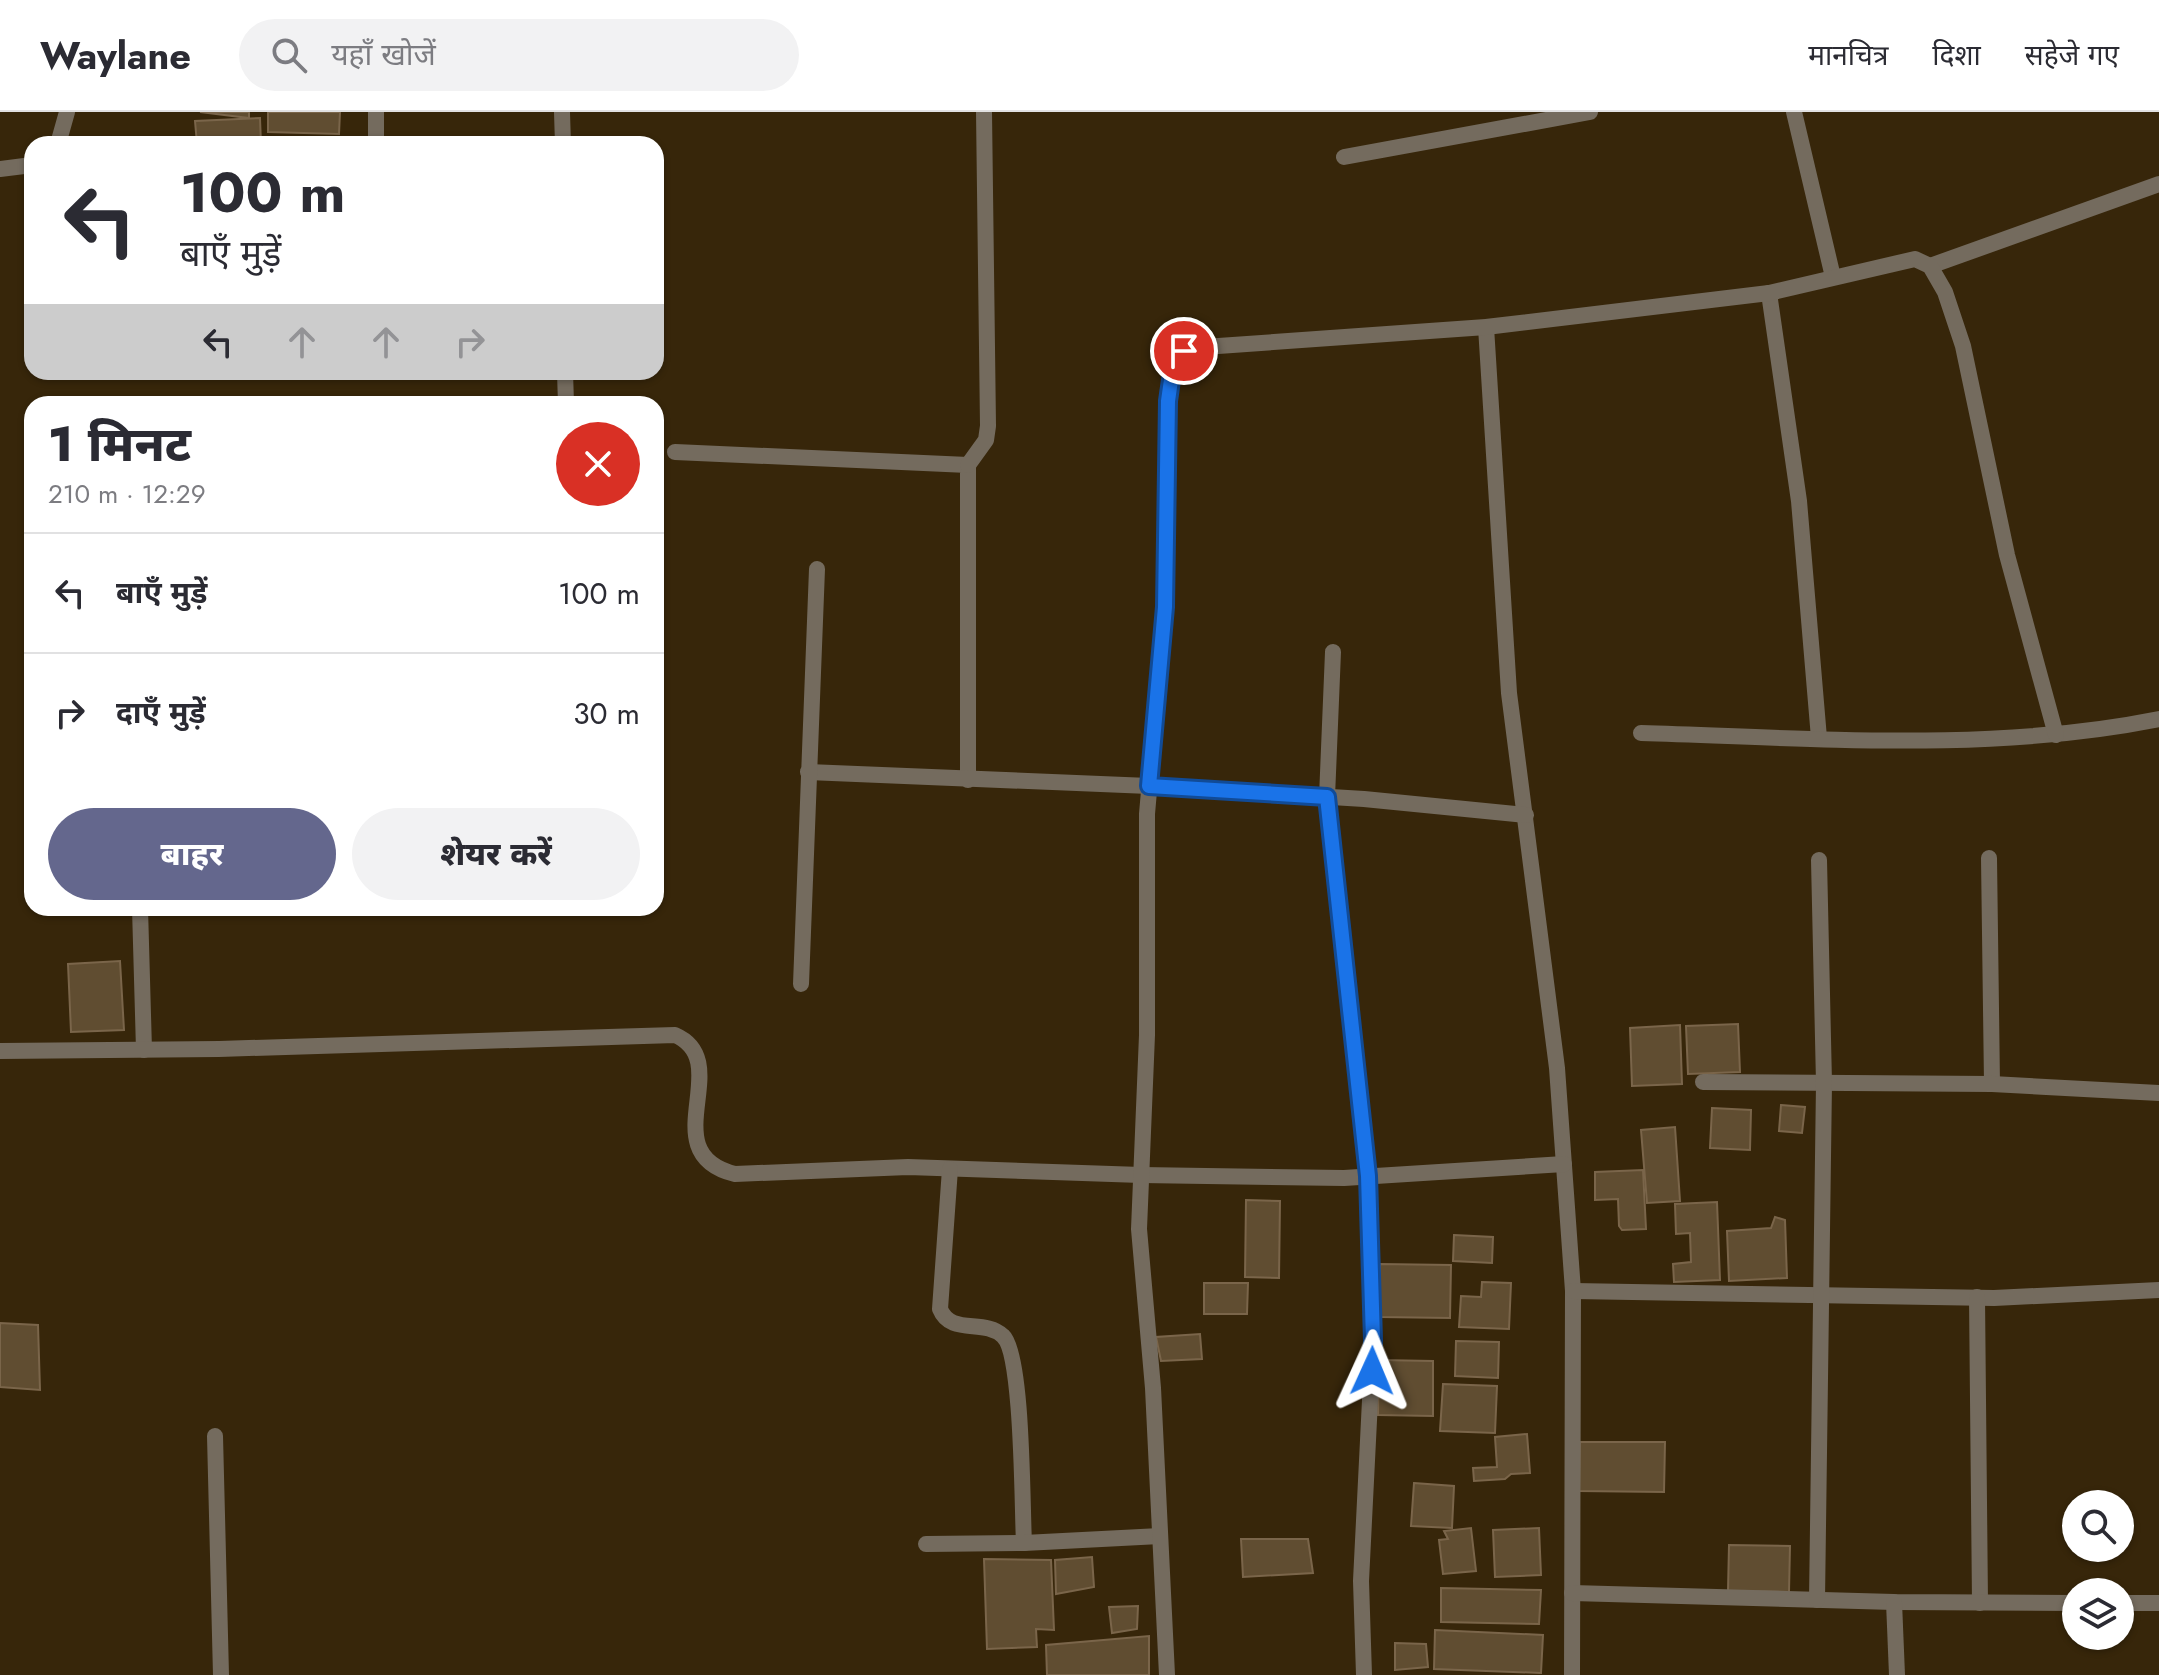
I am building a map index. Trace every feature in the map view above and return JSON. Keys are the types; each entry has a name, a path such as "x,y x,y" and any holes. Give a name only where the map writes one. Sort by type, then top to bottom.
{"street":[{"path":"60,136 67,112"},
{"path":"376,112 376,136"},
{"path":"562,112 563,136"},
{"path":"968,780 968,465 986,440 988,426 984,112"},
{"path":"1344,157 1590,112"},
{"path":"1794,112 1833,277"},
{"path":"0,169 24,166"},
{"path":"1930,266 2159,184"},
{"path":"1167,1675 1153,1388 1139,1229 1147,1035 1147,814 1165,607 1168,401 1174,359 1184,351 1204,347 1486,327 1769,293 1915,259 1930,266 1945,292 1963,346 2007,555 2056,735"},
{"path":"1769,293 1799,501 1819,738"},
{"path":"1486,327 1509,693 1557,1068 1573,1291 1572,1675"},
{"path":"675,452 968,465"},
{"path":"801,984 817,569"},
{"path":"1333,652 1327,797 1368,1176 1373,1340 1361,1581 1364,1675"},
{"path":"1641,733 1900,740 2056,735 2100,731 2159,719"},
{"path":"808,772 1149,786 1327,797 1526,815"},
{"path":"1989,858 1992,1084"},
{"path":"1817,1600 1824,1083 1819,860"},
{"path":"140,916 144,1050"},
{"path":"0,1051 144,1050 675,1035 688,1041 695,1049 699,1073 696,1139 699,1153 717,1169 735,1174 908,1167 1141,1175 1368,1176 1564,1164"},
{"path":"1703,1082 1992,1084 2159,1093"},
{"path":"950,1169 940,1309 943,1317 955,1325 990,1326 1009,1344 1017,1389 1024,1543"},
{"path":"1573,1291 1977,1297 2159,1290"},
{"path":"1977,1297 1980,1603"},
{"path":"215,1436 221,1675"},
{"path":"926,1544 1160,1536"},
{"path":"1572,1593 1894,1602 2062,1603"},
{"path":"1894,1602 1897,1675"},
{"path":"2134,1603 2159,1603"}],"building":[{"path":"200,112 249,112 249,118"},
{"path":"268,112 340,112 339,134 268,132"},
{"path":"260,118 261,136 196,136 195,121"},
{"path":"120,961 124,1030 71,1032 68,964"},
{"path":"1738,1024 1740,1072 1688,1074 1686,1026"},
{"path":"1680,1025 1682,1084 1632,1086 1630,1028"},
{"path":"1781,1105 1805,1107 1802,1133 1779,1131"},
{"path":"1712,1108 1751,1110 1750,1150 1710,1148"},
{"path":"1675,1127 1680,1201 1647,1203 1641,1130"},
{"path":"1643,1170 1646,1229 1622,1230 1619,1226 1618,1199 1595,1200 1595,1172"},
{"path":"1246,1200 1280,1201 1279,1278 1245,1277"},
{"path":"1717,1202 1720,1280 1674,1282 1673,1264 1691,1262 1690,1233 1676,1234 1675,1204"},
{"path":"1775,1217 1785,1220 1787,1278 1729,1281 1727,1231 1771,1228"},
{"path":"1454,1235 1493,1237 1492,1263 1453,1261"},
{"path":"1380,1264 1451,1265 1450,1318 1380,1317"},
{"path":"1482,1282 1511,1283 1509,1329 1459,1327 1461,1296 1481,1297"},
{"path":"1204,1283 1248,1283 1247,1314 1204,1314"},
{"path":"0,1323 38,1325 40,1390 0,1387"},
{"path":"1200,1334 1202,1359 1161,1361 1156,1337"},
{"path":"1456,1341 1499,1342 1498,1378 1455,1376"},
{"path":"1379,1360 1433,1361 1433,1416 1378,1415"},
{"path":"1443,1384 1497,1386 1495,1433 1440,1431"},
{"path":"1527,1434 1530,1473 1511,1474 1505,1479 1474,1481 1473,1468 1497,1467 1495,1437"},
{"path":"1580,1442 1665,1442 1664,1492 1579,1491"},
{"path":"1414,1483 1454,1486 1452,1528 1411,1526"},
{"path":"1471,1528 1476,1571 1443,1574 1439,1540 1448,1539 1444,1531"},
{"path":"1539,1528 1541,1575 1495,1577 1493,1530"},
{"path":"1241,1539 1308,1539 1313,1573 1243,1577"},
{"path":"1729,1545 1790,1546 1789,1592 1728,1591"},
{"path":"1092,1557 1094,1587 1056,1594 1055,1560"},
{"path":"984,1559 1051,1560 1054,1630 1036,1629 1037,1647 987,1649"},
{"path":"1441,1588 1541,1590 1539,1624 1441,1622"},
{"path":"1138,1606 1137,1629 1112,1633 1109,1607"},
{"path":"1435,1630 1543,1635 1541,1673 1434,1669"},
{"path":"1149,1636 1149,1675 1047,1675 1046,1645"},
{"path":"1395,1643 1426,1644 1428,1667 1395,1670"}],"route":[{"path":"1184,351 1174,359 1168,401 1165,607 1149,786 1327,797 1368,1176 1372,1371"}]}
